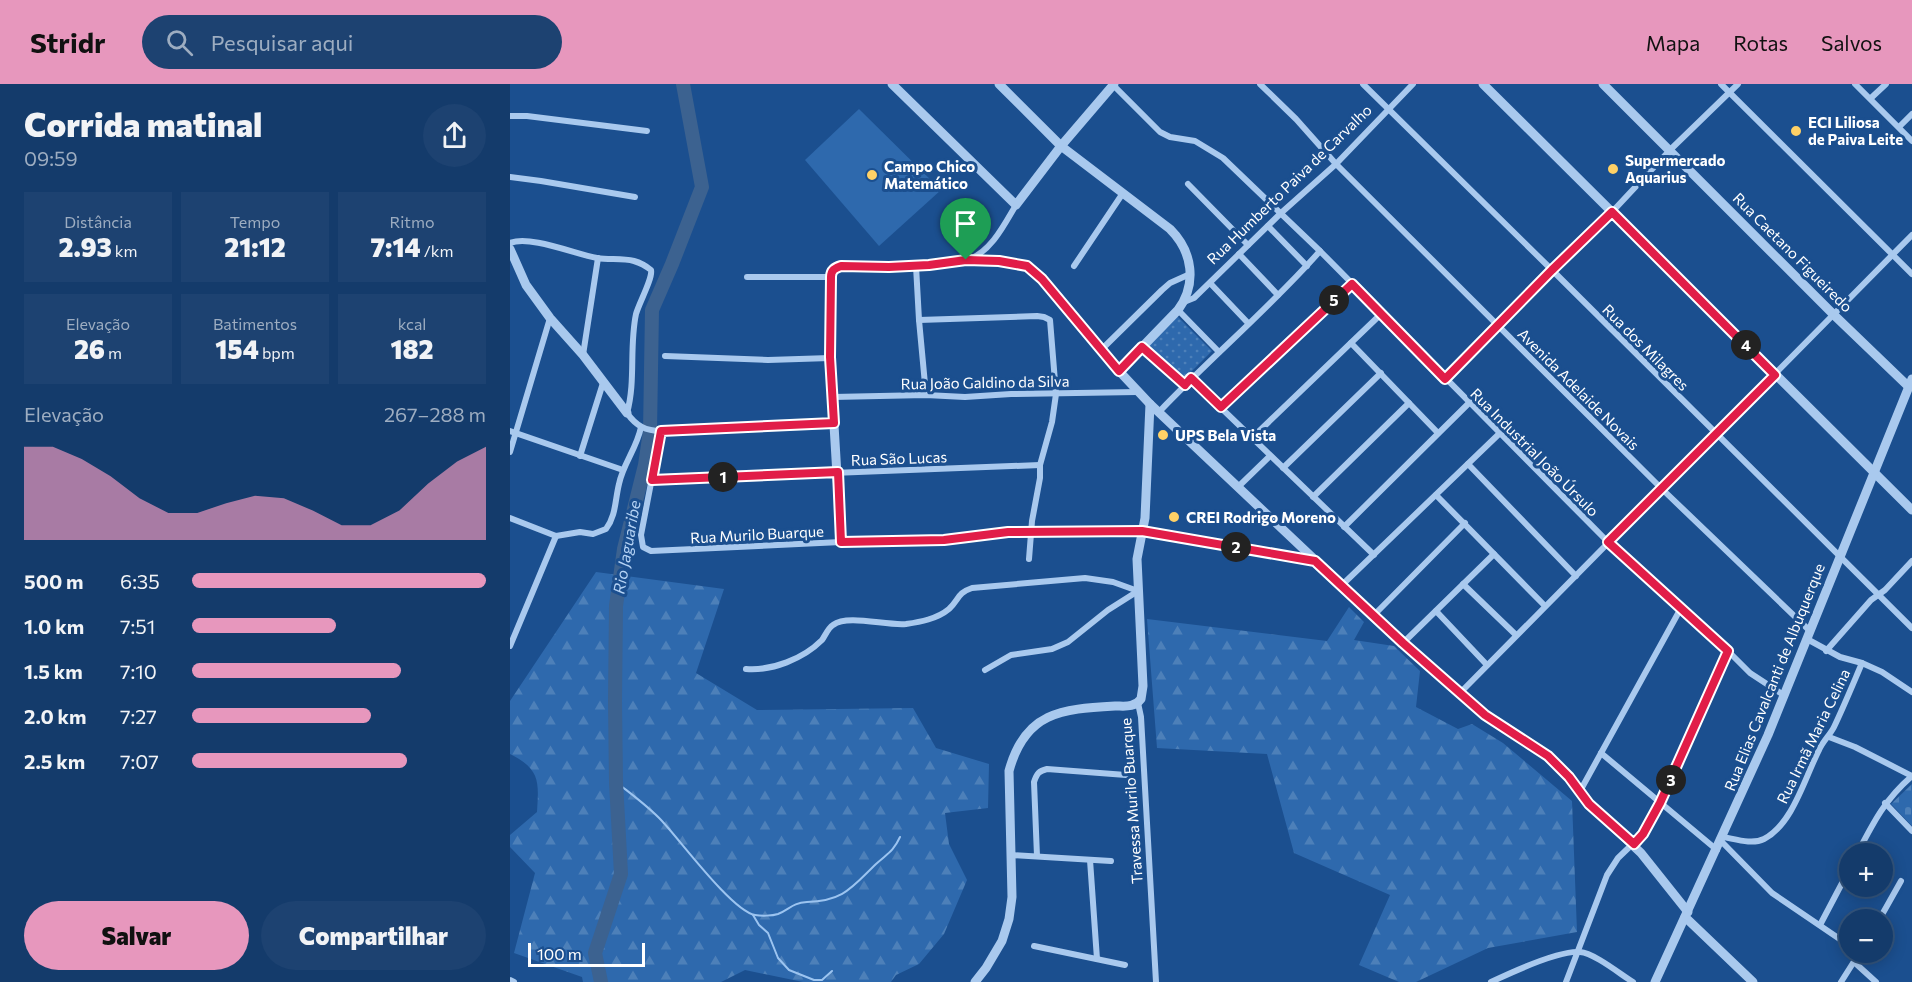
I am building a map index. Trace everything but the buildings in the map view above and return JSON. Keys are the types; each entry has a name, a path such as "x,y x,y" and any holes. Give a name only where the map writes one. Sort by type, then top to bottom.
{"street":[{"path":"892,84 1016,205"},
{"path":"999,84 1061,146 1179,238 1189,260 1188,292 1184,302 1119,371"},
{"path":"966,260 989,246 1016,205 1061,146 1113,84"},
{"name":"Rua Industrial João Úrsulo","path":"1113,84 1160,132 1195,141 1213,150 1320,251 1608,542 1750,673 1785,696"},
{"name":"Avenida Adelaide Novais","path":"1260,84 1296,119 1336,164 1808,635 1826,651 1882,672 1912,692"},
{"name":"Rua dos Milagres","path":"1363,84 1912,628"},
{"name":"Rua Humberto Paiva de Carvalho","path":"1184,302 1194,298 1248,244 1336,164 1413,84"},
{"path":"1483,84 1912,510"},
{"name":"Rua Caetano Figueiredo","path":"1603,84 1834,315 1911,385"},
{"path":"1721,84 1912,274"},
{"path":"1445,379 1738,84"},
{"path":"1855,84 1912,141"},
{"path":"1870,98 1886,84"},
{"path":"1899,127 1912,114"},
{"path":"510,116 647,131"},
{"path":"510,177 635,197"},
{"path":"1188,184 1248,244"},
{"path":"1074,266 1123,193"},
{"path":"1269,226 1308,266"},
{"path":"1460,693 1912,235"},
{"path":"510,243 530,242 598,258 635,261 652,273 640,300 636,317 631,394 627,413"},
{"path":"510,249 526,285 550,318 583,355 627,413 643,429 658,431 834,423"},
{"path":"1159,412 1191,378 1308,266 1320,251"},
{"path":"1239,254 1278,295"},
{"path":"583,355 598,258"},
{"path":"841,542 830,357 831,275 834,268 841,266 916,266 966,260 1013,262 1027,266 1137,392 1315,561 1485,715 1548,756 1569,777 1589,804 1634,844 1686,915 1753,982"},
{"path":"916,266 926,395"},
{"path":"1101,350 1162,290 1177,279 1190,274"},
{"path":"747,277 831,275"},
{"path":"1210,283 1248,324"},
{"path":"1221,407 1352,284"},
{"path":"1178,310 1219,352"},
{"path":"1252,438 1381,314"},
{"path":"919,320 1037,316 1048,318 1052,323 1056,394 1052,422 1040,465 1029,558"},
{"path":"510,452 513,432 550,318"},
{"path":"1351,343 1438,433"},
{"path":"1142,347 1185,385"},
{"path":"664,356 768,360 830,357"},
{"path":"1283,468 1381,373"},
{"path":"1191,378 1374,555"},
{"path":"580,456 603,383"},
{"name":"Rua Elias Cavalcanti de Albuquerque","path":"1655,982 1785,696 1911,385"},
{"name":"Rua João Galdino da Silva","path":"833,397 926,395 965,397 1137,392"},
{"path":"1344,527 1470,402"},
{"path":"1313,497 1409,403"},
{"name":"Travessa Murilo Buarque","path":"1150,404 1144,518 1137,559 1143,686 1138,703 1142,717 1156,982"},
{"path":"510,518 556,536 580,532 593,534 606,529 614,514 623,470 643,429"},
{"path":"652,480 658,431"},
{"path":"513,432 623,470"},
{"path":"1342,585 1500,433"},
{"path":"1239,487 1270,456"},
{"path":"1468,464 1576,576"},
{"name":"Rua São Lucas","path":"652,480 1040,465"},
{"name":"Rua Murilo Buarque","path":"652,480 641,535 643,548 651,551 841,542 944,540 1008,532 1142,531 1315,561"},
{"path":"1436,495 1545,606"},
{"path":"1374,615 1465,524"},
{"path":"510,646 556,536"},
{"path":"1403,643 1494,554"},
{"path":"1826,651 1871,600 1912,561"},
{"path":"746,669 769,669 801,656 821,641 833,625 852,620 904,624 934,618 947,611 961,592 972,588 1085,578 1113,582 1138,591"},
{"path":"1463,584 1516,635"},
{"path":"985,670 1011,655 1052,649 1068,642 1108,610 1138,591"},
{"path":"1579,792 1681,608"},
{"path":"1436,611 1487,665"},
{"path":"1566,982 1611,866 1643,834 1660,803 1728,651"},
{"name":"Rua Irmã Maria Celina","path":"1720,843 1755,842 1773,833 1783,823 1792,809 1818,751 1828,737 1862,663"},
{"path":"975,982 1002,940 1012,897 1009,771 1014,750 1037,723 1049,716 1072,709 1132,706 1138,703"},
{"path":"1828,737 1855,747 1912,776 1885,803 1863,843"},
{"path":"1601,753 1660,803 1720,843 1764,887 1839,938"},
{"path":"1037,856 1034,782 1037,773 1047,769 1126,775"},
{"path":"1885,803 1912,831"},
{"path":"1011,855 1112,861"},
{"path":"1090,860 1096,960"},
{"path":"1885,909 1901,881"},
{"path":"1820,925 1839,889"},
{"path":"1034,946 1125,965"},
{"path":"1491,982 1531,965 1579,952 1594,958 1633,982"},
{"path":"1841,982 1853,963"},
{"path":"1855,963 1876,982"}],"green space":[{"name":"Campo Chico Matemático","path":"859,109 941,190 879,246 805,160"},
{"path":"1177,316 1212,351 1183,380 1148,347"},
{"path":"596,572 724,589 696,673 757,710 913,708 936,748 989,764 988,808 945,813 949,844 967,880 944,934 919,964 896,975 891,982 803,982 745,970 721,982 583,982 582,977 514,953 535,873 510,847 510,835 537,812 538,792 536,777 532,771 510,754 510,701"},
{"path":"1349,607 1364,622 1354,640 1394,646 1420,671 1416,707 1458,729 1472,724 1503,743 1572,801 1577,932 1488,948 1416,982 1399,982 1359,965 1390,895 1294,853 1267,754 1157,748 1147,619 1327,641"},
{"path":"1912,784 1912,826 1891,804"}],"waterway":[{"name":"Rio Jaguaribe","path":"601,982 595,953 621,874 616,782 616,606 624,549 645,465 650,431 652,310 702,187 683,84"},
{"path":"616,782 657,816 720,889 745,911 755,915 776,915 791,906 839,896 890,852 900,837"},
{"path":"753,915 768,933 778,958 789,970 814,980 822,980 832,971"}],"place":[{"name":"ECI Liliosa de Paiva Leite","path":"1796,131"},
{"name":"Supermercado Aquarius","path":"1613,169"},
{"name":"Campo Chico Matemático","path":"872,175"},
{"name":"UPS Bela Vista","path":"1163,435"},
{"name":"CREI Rodrigo Moreno","path":"1174,517"}],"route":[{"path":"1612,212 1775,375 1608,542 1728,651 1660,803 1640,838 1634,844 1589,804 1569,777 1548,756 1485,715 1315,561 1142,531 1008,532 944,540 841,542 838,472 652,480 661,431 834,423 830,357 831,273 834,268 929,265 966,260 1013,262 1027,266 1042,279 1119,371 1142,347 1185,385 1191,378 1221,407 1352,284 1445,379 1612,212"}]}
